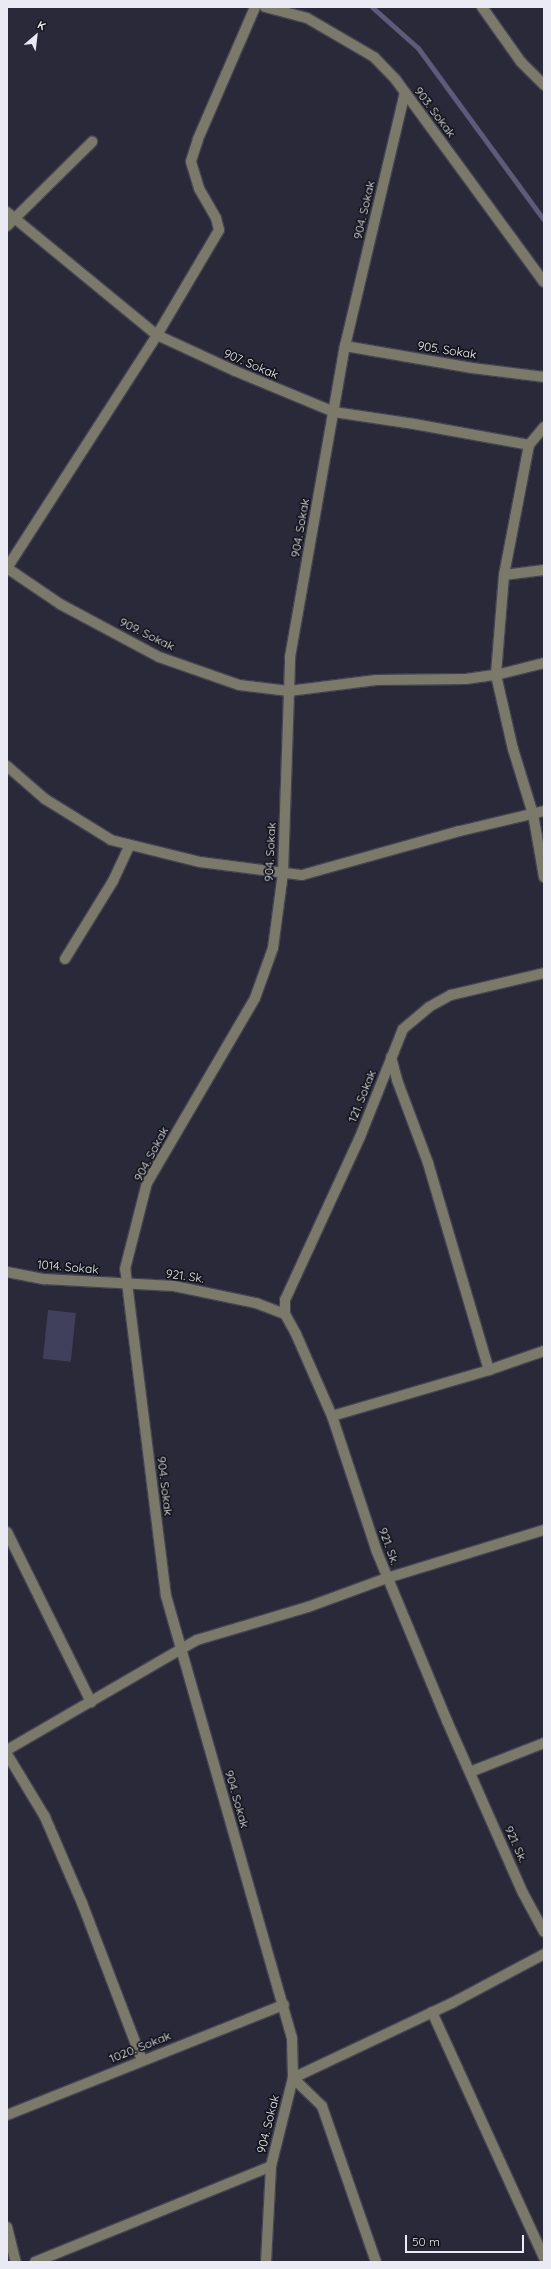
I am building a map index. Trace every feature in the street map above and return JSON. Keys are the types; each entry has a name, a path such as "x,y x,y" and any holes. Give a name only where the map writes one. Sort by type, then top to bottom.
{"street":[{"path":"7,568 157,335 219,230 216,218 199,188 191,161 198,139 256,7"},
{"name":"903. Sokak","path":"265,7 307,18 344,38 374,57 405,93 544,282"},
{"path":"482,7 521,62 544,85"},
{"name":"904. Sokak","path":"266,2262 271,2166 293,2078 292,2038 284,2005 180,1650 166,1596 125,1269 147,1183 255,998 273,948 283,873 290,657 345,346 405,93"},
{"path":"7,226 16,219 92,142"},
{"name":"907. Sokak","path":"7,212 157,335 235,372 334,412 414,424 529,445"},
{"name":"905. Sokak","path":"345,346 472,368 544,377"},
{"path":"544,427 529,445 504,575 496,675 513,749 533,814 544,877"},
{"name":"909. Sokak","path":"7,568 60,604 159,657 239,686 289,691 376,680 466,678 496,675 544,663"},
{"path":"504,575 544,570"},
{"path":"7,766 45,799 111,840 200,862 302,875 460,831 544,811"},
{"path":"65,959 113,881 130,845"},
{"name":"121. Sokak","path":"285,1314 285,1300 360,1137 403,1029 429,1007 451,995 544,974"},
{"path":"392,1057 397,1080 428,1163 489,1370"},
{"name":"1014. Sokak","path":"7,1272 44,1279 127,1285"},
{"name":"921. Sk.","path":"127,1285 174,1286 256,1303 285,1314 299,1341 332,1416 376,1552 523,1893 544,1932"},
{"path":"332,1416 489,1370 544,1351"},
{"path":"7,1750 197,1640 308,1607 387,1578 544,1530"},
{"path":"8,1537 91,1702"},
{"path":"470,1772 544,1743"},
{"path":"7,1754 45,1817 82,1902 142,2060"},
{"path":"376,2262 322,2106 293,2078 432,2012 544,1954"},
{"name":"1020. Sokak","path":"7,2115 142,2060 284,2005"},
{"path":"432,2012 544,2258"},
{"path":"35,2262 271,2166"},
{"path":"7,2227 16,2262"}],"building":[{"path":"48,1310 76,1313 71,1362 43,1359"}],"waterway":[{"path":"372,7 418,48 544,220"}]}
